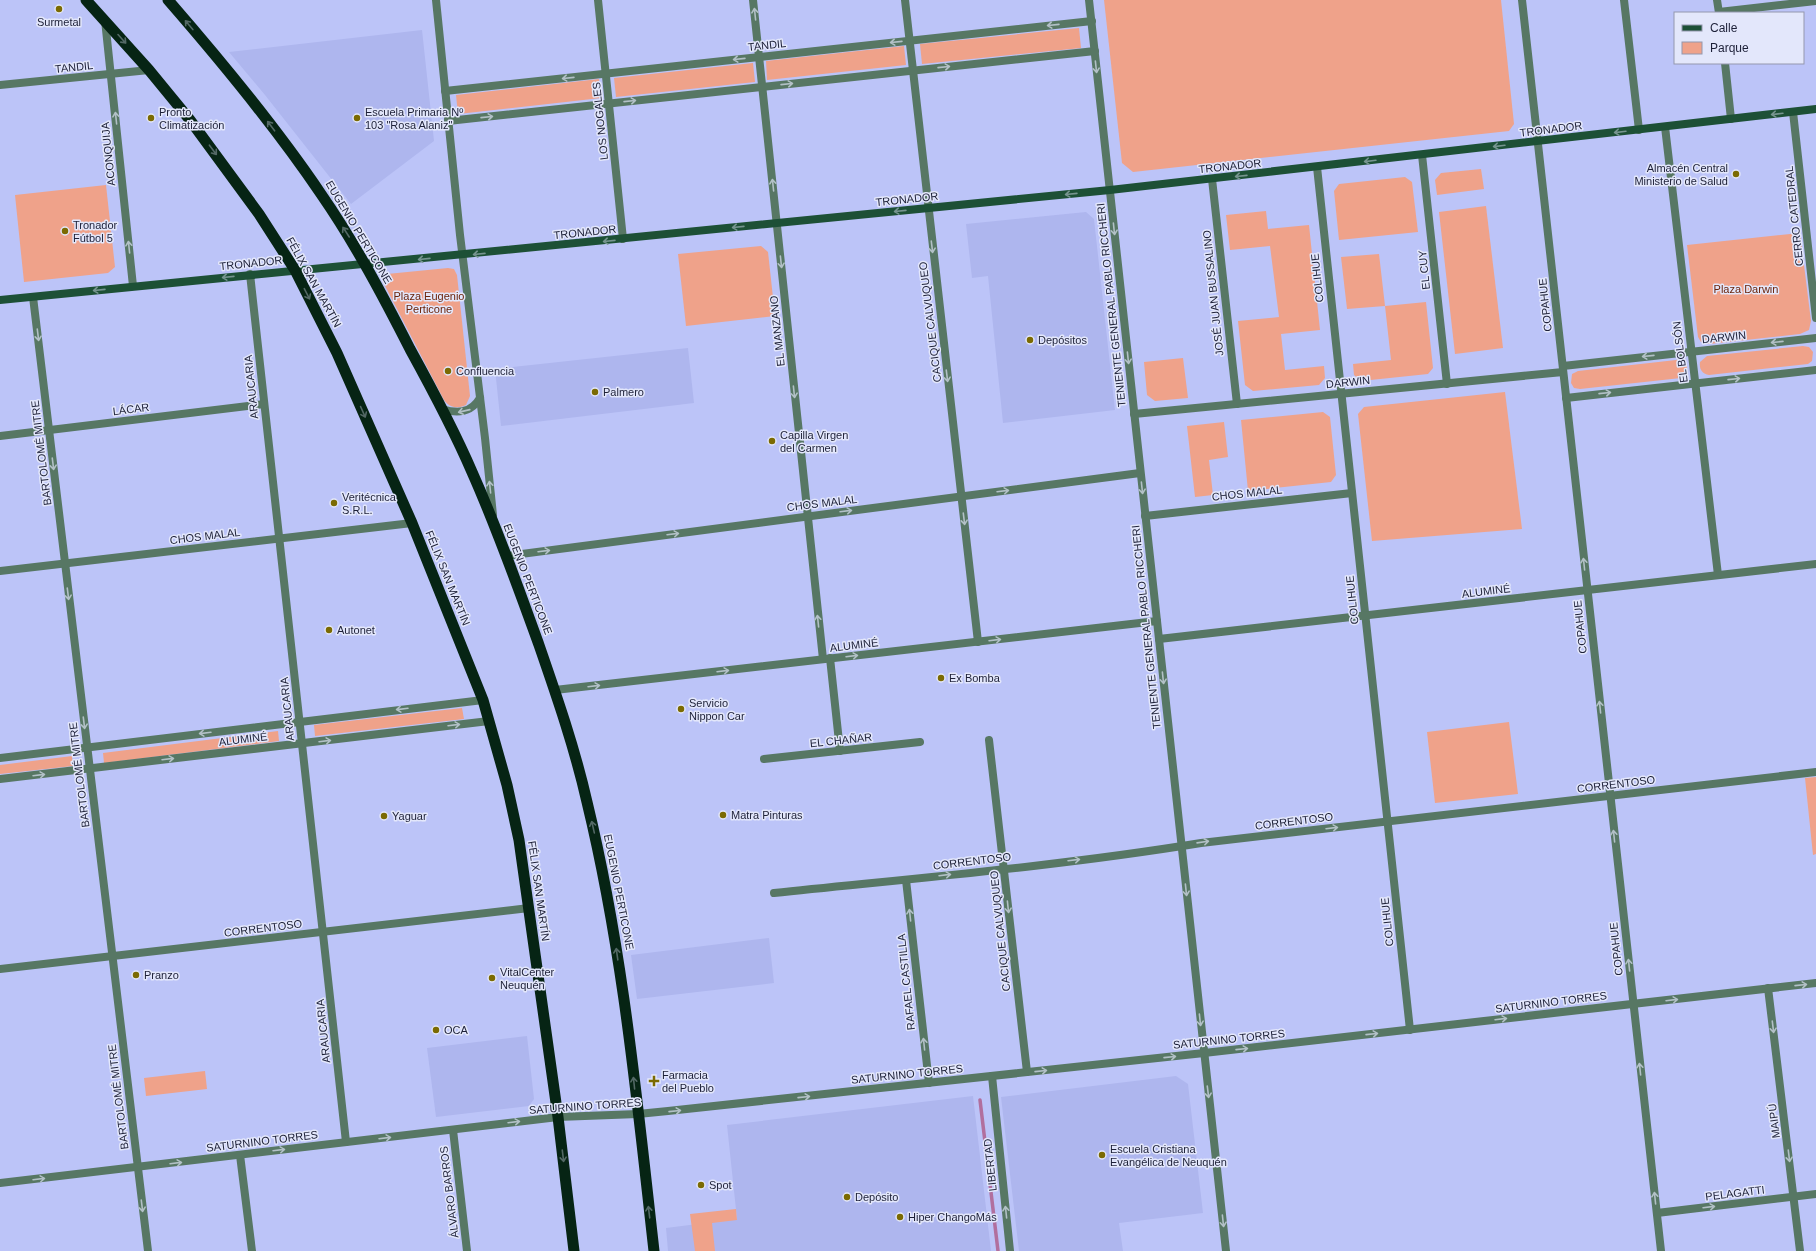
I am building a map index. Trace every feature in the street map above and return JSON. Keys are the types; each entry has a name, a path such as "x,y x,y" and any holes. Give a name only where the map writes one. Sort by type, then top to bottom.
{"highway":[{"name":"FÉLIX SAN MARTÍN","path":"86,0 149,70 233,176 295,270 337,353 412,522 483,700 500,756 513,813 558,1117 574,1251"},
{"name":"EUGENIO PERTICONE","path":"168,0 231,75 296,159 322,195 366,265 442,409 471,470 506,556 555,690 587,800 607,892 627,1023 654,1251"}],"main road":[{"name":"TRONADOR","path":"0,300 250,274 366,265 1110,190 1816,109"}],"street":[{"path":"436,0 462,255 494,526"},
{"name":"LOS NOGALES","path":"598,0 623,239"},
{"name":"EL MANZANO","path":"753,0 807,516 840,751"},
{"name":"CACIQUE CALVUQUEO","path":"905,0 978,642"},
{"name":"TENIENTE GENERAL PABLO RICCHERI","path":"1089,0 1226,1251"},
{"name":"COPAHUE","path":"1522,0 1661,1251"},
{"path":"1624,0 1639,130"},
{"path":"1718,0 1719,12"},
{"path":"1727,12 1816,1"},
{"name":"ACONQUIJA","path":"105,20 133,286"},
{"name":"TANDIL","path":"445,91 1092,21"},
{"path":"448,121 1095,51"},
{"path":"1724,64 1731,119"},
{"name":"TANDIL","path":"0,85 149,70"},
{"name":"CERRO CATEDRAL","path":"1793,112 1816,318"},
{"name":"EL BOLSÓN","path":"1665,127 1718,575"},
{"name":"EL CUY","path":"1422,155 1447,384"},
{"name":"COLIHUE","path":"1316,167 1410,1030"},
{"name":"JOSÉ JUAN BUSSALINO","path":"1212,179 1237,404"},
{"name":"ARAUCARIA","path":"250,274 346,1142"},
{"name":"BARTOLOMÉ MITRE","path":"33,297 148,1251"},
{"name":"DARWIN","path":"1134,414 1447,384 1691,351 1816,338"},
{"path":"1566,398 1816,370"},
{"path":"442,409 455,412 465,412 474,408 480,398"},
{"name":"LÁCAR","path":"0,436 264,404"},
{"name":"CHOS MALAL","path":"506,556 1140,473"},
{"name":"CHOS MALAL","path":"1145,516 1352,492"},
{"name":"CHOS MALAL","path":"0,571 412,522"},
{"name":"ALUMINÉ","path":"1159,639 1816,564"},
{"name":"ALUMINÉ","path":"555,690 1157,621"},
{"name":"ALUMINÉ","path":"0,758 483,700"},
{"name":"ALUMINÉ","path":"0,779 490,721"},
{"name":"CACIQUE CALVUQUEO","path":"990,740 1027,1072"},
{"name":"EL CHAÑAR","path":"764,759 920,742"},
{"name":"CORRENTOSO","path":"774,893 906,880 1181,846 1201,842 1816,772"},
{"name":"RAFAEL CASTILLA","path":"906,880 929,1083"},
{"name":"CORRENTOSO","path":"0,969 528,908"},
{"name":"SATURNINO TORRES","path":"0,1184 558,1117 638,1114 1204,1053 1816,983"},
{"name":"MAIPÚ","path":"1768,988 1800,1251"},
{"name":"LIBERTAD","path":"992,1076 1010,1251"},
{"name":"ÁLVARO BARROS","path":"453,1130 467,1251"},
{"path":"240,1155 252,1251"},
{"name":"PELAGATTI","path":"1657,1213 1816,1194"}],"shaded area":[{"name":"Escuela Primaria Nº 103 \"Rosa Alaniz\"","path":"422,30 434,141 351,204 229,52"},
{"path":"1086,212 1094,219 1115,410 1003,423 988,276 972,278 966,224"},
{"name":"Palmero","path":"688,348 694,403 501,426 495,369"},
{"path":"769,938 774,983 637,999 631,955"},
{"path":"527,1036 534,1099 529,1106 436,1117 427,1048"},
{"name":"Escuela Cristiana Evangélica de Neuquén","path":"1176,1076 1188,1084 1203,1213 1119,1223 1123,1251 1019,1251 1001,1097"},
{"path":"973,1096 991,1251 668,1251 666,1228 737,1219 727,1125"}],"green space":[{"path":"1104,0 1501,0 1514,124 1509,131 1133,172 1122,163"},
{"path":"1079,28 1081,48 922,64 920,44"},
{"path":"904,46 906,65 767,80 766,61"},
{"path":"753,63 755,82 616,97 614,78"},
{"path":"599,79 601,98 458,114 456,95"},
{"path":"1481,169 1484,189 1437,195 1435,180 1441,173"},
{"path":"1405,177 1412,182 1418,232 1339,240 1334,191 1339,184"},
{"name":"Tronador Fútbol 5","path":"106,185 115,267 108,273 24,282 15,195"},
{"path":"1486,206 1503,348 1455,354 1439,212"},
{"path":"1266,211 1268,229 1309,225 1320,330 1281,334 1285,370 1324,366 1325,378 1319,385 1253,391 1245,385 1238,321 1279,317 1270,246 1230,250 1226,215"},
{"name":"Plaza Darwin","path":"1800,233 1811,321 1809,330 1800,334 1709,344 1701,342 1698,337 1687,245"},
{"path":"761,246 768,252 775,316 686,326 678,254"},
{"path":"1379,254 1385,306 1347,309 1341,257"},
{"name":"Plaza Eugenio Perticone","path":"448,268 454,269 457,275 470,396 466,405 460,407 451,406 444,400 382,280 382,276 387,274"},
{"path":"1426,302 1433,368 1428,374 1361,381 1354,375 1353,364 1391,360 1385,306"},
{"path":"1803,346 1809,347 1813,352 1812,361 1808,364 1709,375 1703,372 1700,367 1700,362 1707,356"},
{"path":"1183,358 1188,398 1155,401 1147,395 1144,362"},
{"path":"1679,360 1683,361 1687,366 1687,371 1681,378 1580,389 1574,388 1571,383 1572,374 1578,371"},
{"path":"1505,392 1522,529 1372,541 1358,414 1364,407"},
{"path":"1323,412 1330,417 1336,475 1331,482 1248,491 1241,420"},
{"path":"1224,422 1228,457 1209,460 1213,495 1195,497 1187,426"},
{"path":"462,708 464,719 315,736 314,725"},
{"path":"1509,722 1518,794 1435,803 1427,732"},
{"path":"278,731 279,741 104,763 103,753"},
{"path":"72,756 73,766 0,774 0,765"},
{"path":"1816,777 1816,854 1813,855 1805,778"},
{"path":"205,1071 207,1089 146,1096 144,1078"},
{"path":"736,1209 737,1220 712,1223 715,1251 695,1251 690,1214"}],"waterway":[{"path":"980,1100 998,1251"}],"place":[{"name":"Surmetal","path":"59,9"},
{"name":"Pronto Climatización","path":"151,118"},
{"name":"Escuela Primaria Nº 103 \"Rosa Alaniz\"","path":"357,118"},
{"name":"Almacén Central Ministerio de Salud","path":"1736,174"},
{"name":"Tronador Fútbol 5","path":"65,231"},
{"name":"Depósitos","path":"1030,340"},
{"name":"Confluencia","path":"448,371"},
{"name":"Palmero","path":"595,392"},
{"name":"Capilla Virgen del Carmen","path":"772,441"},
{"name":"Veritécnica S.R.L.","path":"334,503"},
{"name":"Autonet","path":"329,630"},
{"name":"Ex Bomba","path":"941,678"},
{"name":"Servicio Nippon Car","path":"681,709"},
{"name":"Matra Pinturas","path":"723,815"},
{"name":"Yaguar","path":"384,816"},
{"name":"Pranzo","path":"136,975"},
{"name":"VitalCenter Neuquén","path":"492,978"},
{"name":"OCA","path":"436,1030"},
{"name":"Farmacia del Pueblo","path":"654,1081"},
{"name":"Escuela Cristiana Evangélica de Neuquén","path":"1102,1155"},
{"name":"Spot","path":"701,1185"},
{"name":"Depósito","path":"847,1197"},
{"name":"Hiper ChangoMás","path":"900,1217"}]}
